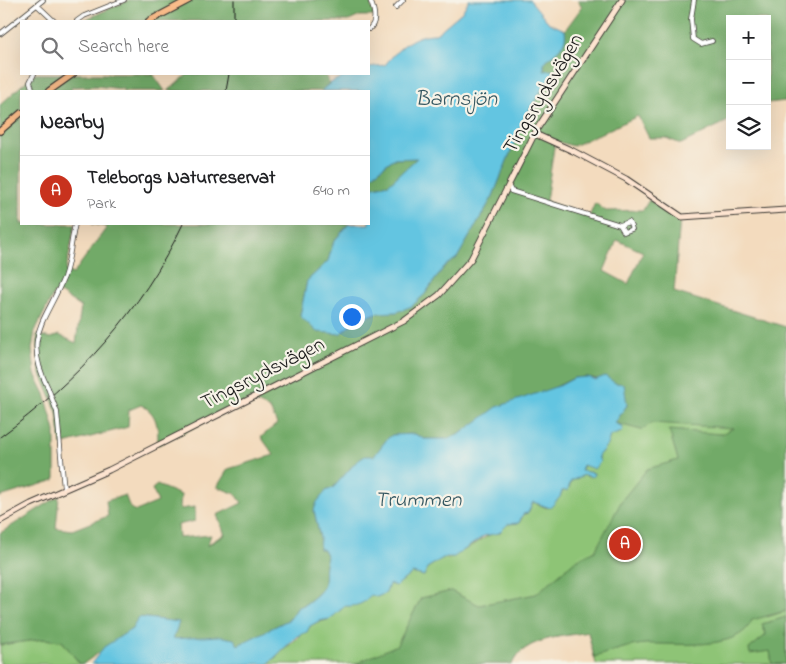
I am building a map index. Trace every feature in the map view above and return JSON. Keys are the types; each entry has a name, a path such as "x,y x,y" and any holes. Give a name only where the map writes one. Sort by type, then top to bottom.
{"main road":[{"path":"151,20 189,0"},
{"path":"50,90 72,75"},
{"path":"0,131 20,114"}],"street":[{"path":"0,34 43,0"},
{"path":"78,20 124,0"},
{"path":"370,0 374,16 373,26 370,28"},
{"path":"396,7 403,0"},
{"name":"Tingsrydsvägen","path":"0,521 109,470 404,321 439,295 471,259 509,187 534,134 622,0"},
{"path":"694,0 691,19 693,39 701,44 712,41"},
{"path":"37,5 53,20"},
{"path":"33,90 30,82 34,75"},
{"path":"534,134 573,150 626,179 682,217 786,210"},
{"path":"509,187 511,191 620,225"},
{"path":"64,490 57,412 37,361 37,335 40,322 66,271 75,225"}],"green space":[{"path":"129,0 370,0 374,16 360,16 351,20 84,20"},
{"path":"578,0 786,0 786,101 771,103 771,15 726,15 726,122 681,144 666,138 649,138 638,116 573,146 555,141 546,201 589,217 595,203 606,211 643,210 649,200 680,219 674,292 786,327 786,611 752,620 745,630 734,637 705,644 646,644 594,657 588,632 556,637 535,643 518,655 512,664 355,664 397,645 421,598 451,591 479,605 536,594 576,560 595,551 622,500 647,469 678,460 669,430 721,434 734,428 652,423 641,430 615,423 627,405 615,383 588,377 574,378 448,439 424,439 415,434 392,435 374,456 356,462 333,488 326,491 314,510 320,538 319,549 323,549 327,557 322,589 307,603 298,607 290,619 241,644 237,645 234,639 218,637 172,639 179,622 140,617 132,629 83,664 80,664 62,641 43,639 0,645 0,533 59,496 56,528 72,530 108,516 106,501 125,495 130,508 136,511 158,502 152,489 157,485 181,495 180,509 195,507 195,521 178,525 179,538 211,535 207,546 225,535 217,515 242,503 236,494 217,487 228,469 274,455 261,437 277,424 270,409 250,400 158,445 157,427 154,417 147,408 141,405 129,410 128,427 61,445 57,412 40,372 37,335 51,338 59,335 76,343 81,307 60,293 54,293 35,331 32,349 35,374 45,394 55,431 55,480 0,497 0,105 33,75 154,75 164,90 123,90 96,86 72,87 71,90 20,90 20,225 75,225 66,271 73,274 107,227 97,225 348,225 334,241 328,261 307,281 300,316 340,334 356,320 377,313 397,312 425,294 444,267 457,258 493,196 524,118 546,83 554,75 544,71 544,63 559,49 565,36 565,30 582,7","holes":["617,240 643,252 628,284 604,271"]},
{"path":"187,75 325,75 329,83 322,90 169,90"},
{"path":"418,158 389,184 370,188 370,177 393,159"},
{"path":"482,404 735,427 767,617 786,611 786,664 596,664 588,632 556,637 535,643 518,655 512,664 268,664 313,624 330,619 345,606 362,603 370,595 377,597 389,584 396,586 412,573 424,576 427,568 443,558 449,559 508,524 519,523 524,514 528,513 533,502 547,508 560,497 562,491 569,488 571,481 584,475 589,477 594,473 581,471 584,465 590,466 607,445 610,436 623,427 218,637 104,647 83,664 205,546 221,536"},
{"path":"786,617 786,664 772,664 770,651 750,654 749,649 766,635 762,624"},
{"path":"43,639 62,641 80,664 0,664 0,645"}],"water":[{"name":"Barnsjön","path":"469,0 530,0 549,23 565,30 562,45 544,63 544,71 552,70 554,75 546,83 524,118 493,196 457,258 444,267 425,294 412,306 397,312 377,313 356,320 340,334 317,332 300,316 307,281 328,261 334,241 348,225 370,225 370,188 389,184 417,158 393,159 370,177 370,90 322,90 332,82 343,77 370,75 370,67 385,65 407,43 420,36 436,34 462,12"},
{"name":"Trummen","path":"605,376 615,383 624,384 627,405 615,423 623,427 622,432 610,436 607,445 598,456 600,462 594,469 583,465 581,471 594,473 593,477 584,475 571,481 568,490 562,491 560,497 550,508 533,502 528,513 523,514 519,523 508,524 499,533 484,536 454,557 443,558 427,568 424,576 412,573 396,586 389,584 386,593 377,597 370,595 366,601 352,606 345,606 330,619 319,621 310,626 307,632 297,636 268,664 91,664 104,647 132,629 139,617 179,622 173,639 218,636 234,639 238,645 290,619 298,607 318,594 324,584 327,557 323,549 319,549 320,538 314,510 317,502 326,491 333,488 356,462 365,456 374,456 392,435 415,434 424,439 448,439 460,434 497,407 561,385 574,378 588,377 595,380"}],"railway":[{"path":"234,0 234,20"},
{"path":"226,90 229,75"},
{"path":"0,437 56,392 105,342 148,286 182,225"}],"place":[{"name":"Teleborgs Naturreservat","path":"625,544"}]}
